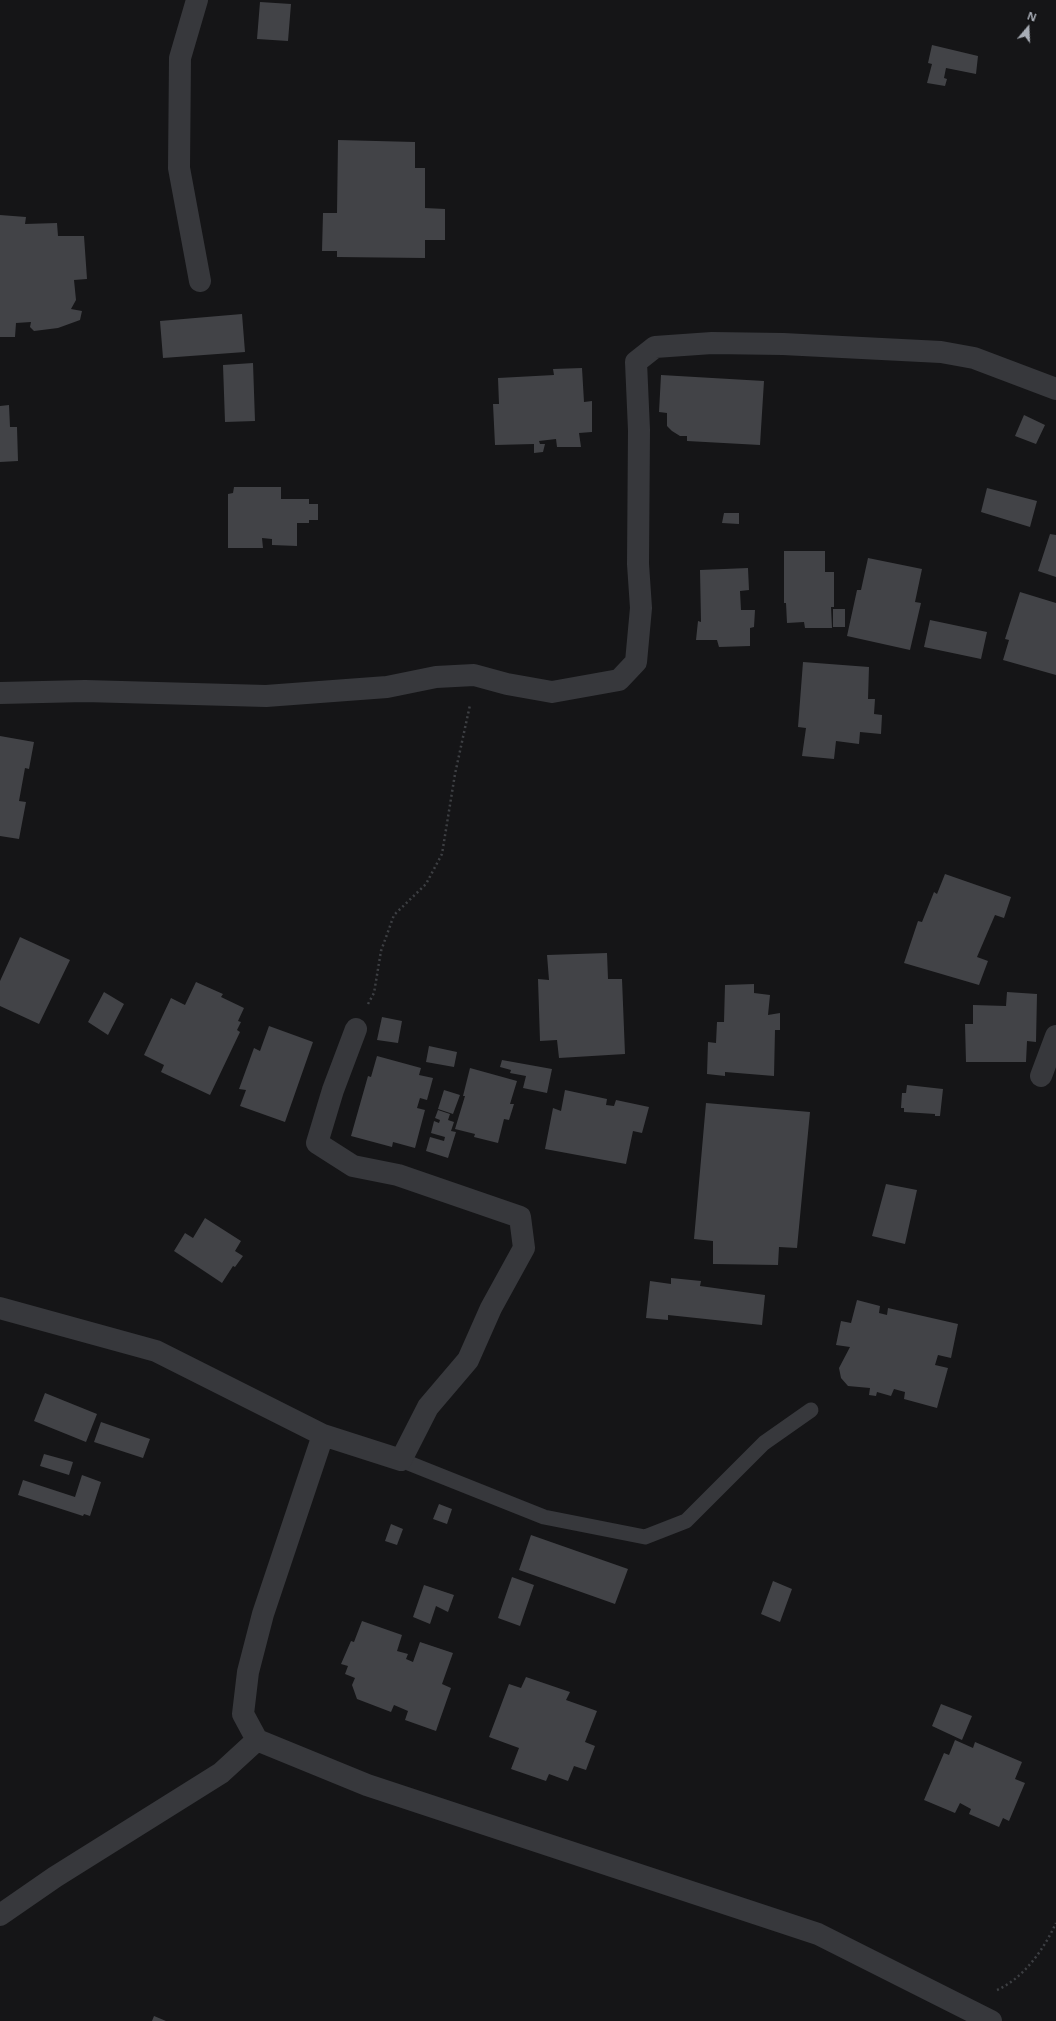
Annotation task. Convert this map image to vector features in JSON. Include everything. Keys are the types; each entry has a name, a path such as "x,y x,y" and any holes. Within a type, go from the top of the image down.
{"street":[{"path":"197,0 180,58 179,168 200,281"},
{"path":"0,693 85,691 266,696 387,687 436,677 474,675 507,684 552,692 619,680 636,662 641,608 638,564 639,430 636,362 655,347 712,343 783,344 941,352 974,358 1056,389"},
{"path":"0,1308 156,1351 323,1435 401,1460 428,1407 468,1360 491,1308 524,1248 520,1217 398,1175 353,1166 317,1142 333,1090 356,1030"},
{"path":"1041,1076 1056,1036"},
{"path":"323,1435 263,1614 248,1672 243,1714 257,1740 367,1785 818,1934 991,2021"},
{"path":"0,1915 55,1877 221,1773 257,1740"}],"lane":[{"path":"401,1460 544,1517 645,1537 686,1521 764,1443 811,1410"}],"path":[{"path":"356,1030 374,993 381,951 394,915 426,884 442,854 455,774 468,721 474,675"},
{"path":"969,2010 972,2003 1004,1987 1022,1972 1045,1943 1056,1923"}],"building":[{"path":"260,2 291,4 288,41 257,39"},
{"path":"932,45 978,56 976,74 946,68 944,78 947,79 945,86 927,83 932,64 928,63"},
{"path":"338,140 415,142 415,168 425,168 425,208 445,209 445,240 425,240 425,258 337,257 337,251 322,251 323,213 337,213"},
{"path":"0,215 26,217 25,224 57,223 58,236 84,236 87,279 74,280 76,300 71,309 82,311 80,320 58,328 34,331 30,327 31,322 16,323 15,337 0,337"},
{"path":"242,314 245,352 163,358 160,321"},
{"path":"253,363 255,421 225,422 223,365"},
{"path":"582,368 584,402 592,401 592,432 579,433 581,447 557,447 556,439 539,441 540,444 545,444 543,452 534,453 534,444 495,445 493,404 499,404 498,378 554,375 553,369"},
{"path":"661,375 764,381 760,445 687,441 687,436 680,436 672,431 667,426 667,413 659,412"},
{"path":"9,405 10,427 17,427 18,461 0,462 0,406"},
{"path":"1024,415 1045,425 1036,444 1015,436"},
{"path":"234,487 281,487 281,499 309,499 309,504 318,504 318,520 309,520 309,523 297,523 297,546 272,545 272,539 262,538 263,548 228,548 228,494 233,493"},
{"path":"987,488 1037,501 1030,527 981,512"},
{"path":"724,513 739,513 739,524 722,523"},
{"path":"1050,534 1056,535 1056,577 1038,571"},
{"path":"784,551 825,551 825,572 834,572 834,607 831,607 832,628 805,628 804,622 787,623 786,603 784,603"},
{"path":"868,558 922,569 915,602 921,603 910,650 847,636 857,590 861,590"},
{"path":"748,568 749,590 740,591 741,610 755,610 754,627 750,628 750,646 719,647 717,640 696,640 698,621 701,622 700,570"},
{"path":"1020,592 1056,603 1056,675 1003,660 1009,640 1005,639"},
{"path":"833,609 845,609 845,627 833,627"},
{"path":"930,620 987,632 981,659 924,647"},
{"path":"803,662 869,667 868,699 875,699 874,714 882,715 881,734 860,732 859,744 836,741 834,759 802,756 806,728 798,727"},
{"path":"0,736 34,742 29,769 25,768 19,801 26,802 19,839 0,836"},
{"path":"945,874 1011,897 1004,918 995,915 977,957 988,961 979,985 904,963 918,921 922,922 934,892 937,894"},
{"path":"20,937 70,960 39,1024 0,1006 0,981"},
{"path":"607,953 608,979 622,979 625,1054 559,1058 557,1040 540,1041 538,979 549,980 547,955"},
{"path":"196,982 223,994 221,997 244,1008 238,1021 241,1022 237,1030 240,1032 210,1095 161,1072 164,1065 144,1055 171,998 185,1005"},
{"path":"754,984 754,993 770,995 768,1015 780,1013 780,1030 775,1030 774,1076 725,1072 725,1076 707,1074 708,1042 716,1043 717,1022 724,1022 725,985"},
{"path":"104,992 124,1004 108,1035 88,1022"},
{"path":"1007,992 1037,994 1036,1042 1027,1041 1026,1062 966,1062 965,1024 973,1024 973,1005 1006,1006"},
{"path":"382,1017 402,1021 398,1043 377,1040"},
{"path":"269,1026 313,1042 285,1122 240,1106 246,1090 239,1089 254,1048 260,1051"},
{"path":"429,1046 457,1052 454,1067 426,1062"},
{"path":"377,1056 421,1068 419,1075 433,1078 427,1100 420,1098 417,1108 425,1110 415,1148 393,1142 392,1147 351,1136 368,1076 371,1077"},
{"path":"502,1060 552,1069 547,1093 523,1088 526,1076 510,1073 511,1070 500,1067"},
{"path":"470,1068 517,1081 510,1104 514,1104 509,1120 504,1119 498,1143 474,1137 475,1134 455,1129 465,1096 463,1096"},
{"path":"907,1085 943,1089 940,1116 935,1116 935,1114 904,1112 904,1108 901,1108 902,1093 906,1093"},
{"path":"444,1090 460,1095 453,1114 438,1109"},
{"path":"565,1090 607,1099 606,1105 614,1106 616,1100 649,1107 642,1133 633,1131 626,1164 545,1149 553,1108 561,1111"},
{"path":"706,1103 810,1112 797,1248 779,1247 778,1265 713,1264 713,1241 694,1239"},
{"path":"438,1110 450,1114 448,1120 454,1122 451,1131 456,1132 448,1158 426,1151 430,1137 444,1141 445,1137 431,1133 434,1121 439,1123 440,1120 435,1118"},
{"path":"886,1184 917,1190 905,1244 872,1236"},
{"path":"205,1218 241,1241 235,1251 243,1256 235,1267 233,1266 222,1283 174,1251 185,1233 193,1238"},
{"path":"671,1278 701,1281 700,1286 765,1295 762,1325 668,1315 668,1320 646,1318 650,1281 671,1284"},
{"path":"857,1300 880,1306 879,1313 887,1315 888,1308 958,1324 951,1358 938,1355 935,1365 948,1368 937,1408 904,1399 905,1392 894,1389 891,1396 877,1392 876,1396 869,1395 870,1388 848,1386 841,1378 839,1368 850,1347 836,1345 841,1321 851,1323"},
{"path":"45,1393 97,1414 86,1442 34,1421"},
{"path":"101,1422 150,1439 143,1458 94,1442"},
{"path":"44,1454 73,1462 69,1475 40,1466"},
{"path":"82,1475 101,1482 90,1516 84,1514 83,1516 18,1495 23,1480 75,1497"},
{"path":"439,1504 452,1509 447,1524 433,1519"},
{"path":"391,1524 403,1529 397,1545 385,1541"},
{"path":"531,1535 628,1569 615,1604 519,1570"},
{"path":"512,1577 534,1585 520,1626 498,1618"},
{"path":"773,1581 792,1589 780,1622 761,1614"},
{"path":"424,1585 454,1595 448,1612 436,1606 430,1624 413,1617"},
{"path":"362,1621 402,1635 397,1651 408,1654 406,1659 413,1662 420,1642 453,1653 442,1684 451,1688 436,1731 405,1720 408,1711 394,1705 391,1712 357,1699 352,1685 355,1678 345,1674 348,1666 341,1664 351,1641 354,1642"},
{"path":"526,1677 570,1692 566,1700 597,1711 585,1742 595,1746 586,1770 574,1766 568,1781 549,1774 546,1781 511,1769 519,1748 489,1737 509,1684 521,1688"},
{"path":"941,1704 972,1716 962,1740 932,1726"},
{"path":"955,1740 973,1748 975,1742 1022,1762 1015,1779 1025,1783 1009,1821 1003,1818 999,1827 969,1814 971,1809 960,1803 955,1813 924,1800 944,1753 949,1755"},
{"path":"154,2016 166,2021 152,2021"}]}
